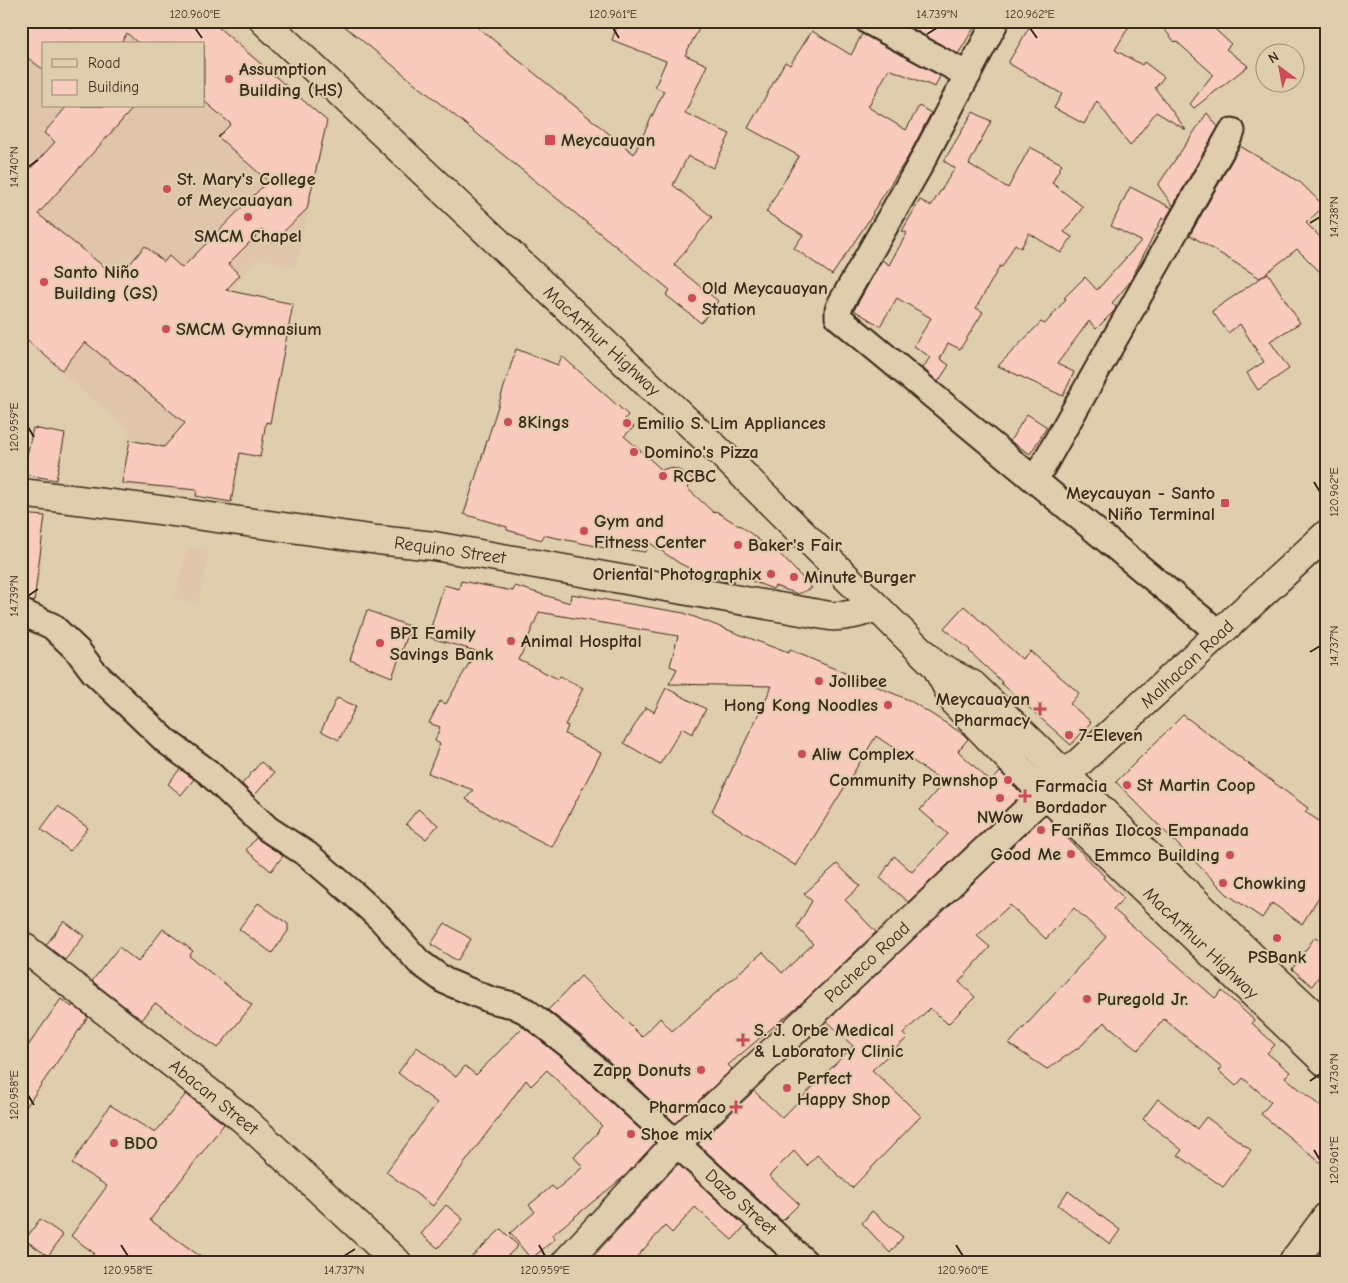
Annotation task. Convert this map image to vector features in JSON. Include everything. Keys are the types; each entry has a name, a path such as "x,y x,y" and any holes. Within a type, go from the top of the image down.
{"main road":[{"name":"MacArthur Highway","path":"264,21 717,449 936,666 973,684 1269,973 1327,1026"},
{"name":"Requino Street","path":"21,493 434,546 830,616 845,617 876,608"},
{"name":"Malhacan Road","path":"1046,793 1327,534"},
{"name":"MacArthur Highway","path":"936,666 956,704 1327,1064"},
{"name":"Pacheco Road","path":"566,1262 676,1143 1046,793"},
{"name":"Abacan Street","path":"21,945 243,1118 397,1262"},
{"path":"1293,1262 1327,1216"}],"street":[{"path":"868,21 968,75"},
{"path":"996,21 919,167 841,303 838,317 1219,633"},
{"path":"1036,480 1232,131"},
{"name":"Dazo Street","path":"21,612 52,626 78,651 93,671 166,740 208,772 268,829 308,854 356,895 381,919 419,962 445,981 490,1000 526,1011 574,1050 805,1262"}],"shaded area":[{"name":"St. Mary's College of Meycauayan","path":"21,21 218,21 327,121 296,268 258,258 223,298 230,309 192,493 118,485 130,431 21,338"},
{"path":"187,547 210,551 198,604 175,599"}],"building":[{"name":"St. Mary's College of Meycauayan","path":"21,21 62,21 72,29 78,21 211,21 327,121 307,209 273,242 262,230 228,264 240,275 226,290 293,304 270,423 266,422 260,457 240,453 231,502 196,496 197,490 122,483 130,440 164,447 185,423 85,342 62,370 21,335 21,179 55,142 44,133 65,108 133,108 38,214 118,278 145,246 164,262 169,256 182,268 268,181 218,137 231,124 205,102 205,42 137,42 127,33 121,42 42,42 42,69 21,53"},
{"name":"Meycauayan","path":"338,21 470,21 634,154 664,91 655,87 666,61 612,40 619,21 703,21 685,55 707,65 685,113 730,134 713,168 688,156 673,185 712,217 674,265 718,301 701,323 666,295 670,290"},
{"path":"899,21 978,21 958,54"},
{"path":"1033,21 1132,21 1115,50 1142,65 1144,62 1164,77 1155,88 1186,130 1156,112 1130,146 1097,101 1084,124 1054,108 1062,94 1008,63"},
{"path":"1157,21 1206,21 1231,44 1226,49 1248,66 1194,108 1190,104 1213,74 1175,42"},
{"path":"812,31 851,55 862,34 940,76 935,87 889,69 868,107 906,130 919,106 931,113 908,157 832,275 794,248 803,235 766,212 799,156 748,128 785,62 790,65"},
{"path":"973,112 991,121 969,164 1008,188 1030,147 1062,164 1052,183 1083,207 1064,232 1072,237 1061,253 1029,233 1021,248 1015,244 976,308 983,312 960,349 948,343 940,359 949,365 938,382 923,368 930,357 914,346 931,318 897,298 880,326 854,310 882,260 889,265 907,233 902,231 920,200 931,206 955,168 944,161"},
{"path":"1207,113 1218,127 1173,206 1158,185"},
{"path":"1240,146 1301,183 1324,206 1306,223 1327,244 1327,279 1297,249 1260,278 1190,235"},
{"path":"1130,187 1172,208 1165,220 1162,218 1130,282 1112,303 1116,307 1115,310 1096,329 1089,321 1057,364 1074,372 1063,396 998,366 1041,322 1045,324 1066,299 1064,298 1085,277 1097,290 1141,241 1111,226"},
{"path":"1268,273 1300,323 1270,341 1289,369 1258,390 1247,373 1264,362 1240,324 1228,333 1212,311"},
{"path":"516,349 558,365 562,356 628,415 625,419 634,427 624,436 662,470 668,468 677,469 693,479 687,488 714,513 716,511 740,525 760,541 777,551 812,588 798,594 775,586 773,589 736,575 733,583 723,581 704,572 702,575 679,563 650,543 645,552 606,546 605,548 543,535 542,540 507,530 507,527 464,514"},
{"path":"1027,414 1047,427 1030,454 1010,441"},
{"path":"33,428 65,434 56,480 23,474"},
{"path":"21,514 45,516 34,602 21,598"},
{"path":"461,581 513,591 515,586 570,603 571,594 684,613 788,653 790,650 909,700 968,739 958,751 991,782 1000,772 1022,794 908,902 880,878 894,856 912,872 948,834 920,810 944,782 876,736 796,866 712,811 772,686 669,684 677,669 670,666 678,636 539,612 519,660 558,679 560,676 583,688 565,725 568,726 565,734 601,753 552,847 499,821 466,799 473,790 428,773 440,744 435,741 440,727 429,723 440,701 446,704 476,651 428,637 444,585 459,589"},
{"path":"964,606 1022,659 1030,651 1079,693 1070,704 1091,722 1071,745 1001,683 970,650 944,628"},
{"name":"BPI Family Savings Bank","path":"367,610 411,627 392,677 350,660"},
{"path":"666,688 706,709 692,734 682,728 660,764 624,743 646,707 654,712"},
{"path":"337,698 356,706 339,740 321,731"},
{"name":"Emmco Building","path":"1183,715 1308,808 1305,812 1327,826 1327,884 1302,924 1272,903 1262,918 1227,894 1116,782"},
{"path":"261,762 274,773 254,796 242,784"},
{"path":"180,769 194,779 181,795 168,784"},
{"path":"58,806 88,828 70,851 41,829"},
{"path":"418,809 438,825 426,839 406,824"},
{"path":"1045,815 1124,898 1113,909 1215,998 1222,991 1254,1020 1252,1023 1275,1045 1267,1053 1290,1072 1285,1077 1327,1112 1327,1168 1261,1114 1271,1102 1243,1078 1236,1086 1219,1071 1222,1067 1164,1019 1138,1050 1104,1022 1081,1046 1047,1069 1009,1044 1106,937 1074,908 1046,939 1010,905 977,936 990,947 959,982 975,997 948,1024 930,1008 903,1034 907,1038 872,1070 921,1116 852,1188 817,1155 807,1166 794,1151 769,1176 799,1204 782,1221 698,1144 754,1091 782,1118 853,1046 827,1021"},
{"path":"256,838 283,856 271,871 246,850"},
{"path":"837,864 860,886 845,900 876,932 805,1000 728,1065 732,1069 675,1123 584,1038 548,1010 581,976 642,1037 660,1018 672,1031 763,952 782,973 813,944 797,927 812,901 804,894"},
{"path":"258,903 288,924 288,931 272,953 239,929"},
{"path":"64,921 84,936 65,960 46,945"},
{"path":"445,923 471,939 457,961 431,944"},
{"path":"163,929 193,951 189,956 252,1005 218,1048 155,1003 142,1020 92,981 119,947 138,962"},
{"path":"1315,937 1327,944 1327,965 1312,986 1292,969"},
{"path":"61,999 72,1007 73,1005 88,1017 21,1114 21,1056"},
{"path":"523,1027 565,1060 655,1143 626,1175 552,1235 555,1239 531,1259 510,1233 535,1212 529,1205 552,1186 556,1190 583,1167 574,1157 602,1126 547,1070 531,1086 526,1080 433,1206 386,1172 437,1103 398,1073 417,1047 456,1077 465,1066 476,1075"},
{"path":"186,1094 224,1124 150,1220 208,1262 88,1262 94,1253 71,1236 107,1186 72,1164 110,1105 155,1133"},
{"path":"1158,1099 1197,1129 1206,1117 1251,1150 1223,1187 1178,1155 1182,1150 1143,1119"},
{"path":"678,1164 745,1226 732,1240 695,1207 672,1233 665,1226 632,1262 588,1262"},
{"path":"1068,1191 1120,1230 1110,1244 1058,1205"},
{"path":"446,1205 463,1219 438,1248 421,1234"},
{"path":"872,1211 903,1237 890,1253 862,1223"},
{"path":"40,1219 63,1235 48,1256 25,1240"},
{"path":"501,1229 518,1246 501,1262 466,1262"}],"place":[{"name":"Assumption Building (HS)","path":"229,79"},
{"name":"Meycauayan","path":"550,140"},
{"name":"St. Mary's College of Meycauayan","path":"167,189"},
{"name":"SMCM Chapel","path":"248,217"},
{"name":"Santo Niño Building (GS)","path":"44,282"},
{"name":"Old Meycauayan Station","path":"692,298"},
{"name":"SMCM Gymnasium","path":"166,329"},
{"name":"8Kings","path":"508,422"},
{"name":"Emilio S. Lim Appliances","path":"627,423"},
{"name":"Domino's Pizza","path":"634,452"},
{"name":"RCBC","path":"663,476"},
{"name":"Meycauyan - Santo Niño Terminal","path":"1225,503"},
{"name":"Gym and Fitness Center","path":"584,531"},
{"name":"Baker's Fair","path":"738,545"},
{"name":"Oriental Photographix","path":"771,574"},
{"name":"Minute Burger","path":"794,577"},
{"name":"Animal Hospital","path":"511,641"},
{"name":"BPI Family Savings Bank","path":"380,643"},
{"name":"Jollibee","path":"819,681"},
{"name":"Hong Kong Noodles","path":"888,705"},
{"name":"Meycauayan Pharmacy","path":"1040,709"},
{"name":"7-Eleven","path":"1069,735"},
{"name":"Aliw Complex","path":"802,754"},
{"name":"Community Pawnshop","path":"1008,780"},
{"name":"St Martin Coop","path":"1127,785"},
{"name":"Farmacia Bordador","path":"1025,796"},
{"name":"NWow","path":"1000,798"},
{"name":"Fariñas Ilocos Empanada","path":"1041,830"},
{"name":"Good Me","path":"1071,854"},
{"name":"Emmco Building","path":"1230,855"},
{"name":"Chowking","path":"1223,883"},
{"name":"PSBank","path":"1277,938"},
{"name":"Puregold Jr.","path":"1087,999"},
{"name":"S. J. Orbe Medical & Laboratory Clinic","path":"743,1040"},
{"name":"Zapp Donuts","path":"701,1070"},
{"name":"Perfect Happy Shop","path":"787,1088"},
{"name":"Pharmaco","path":"736,1107"},
{"name":"Shoe mix","path":"631,1134"},
{"name":"BDO","path":"114,1143"}]}
